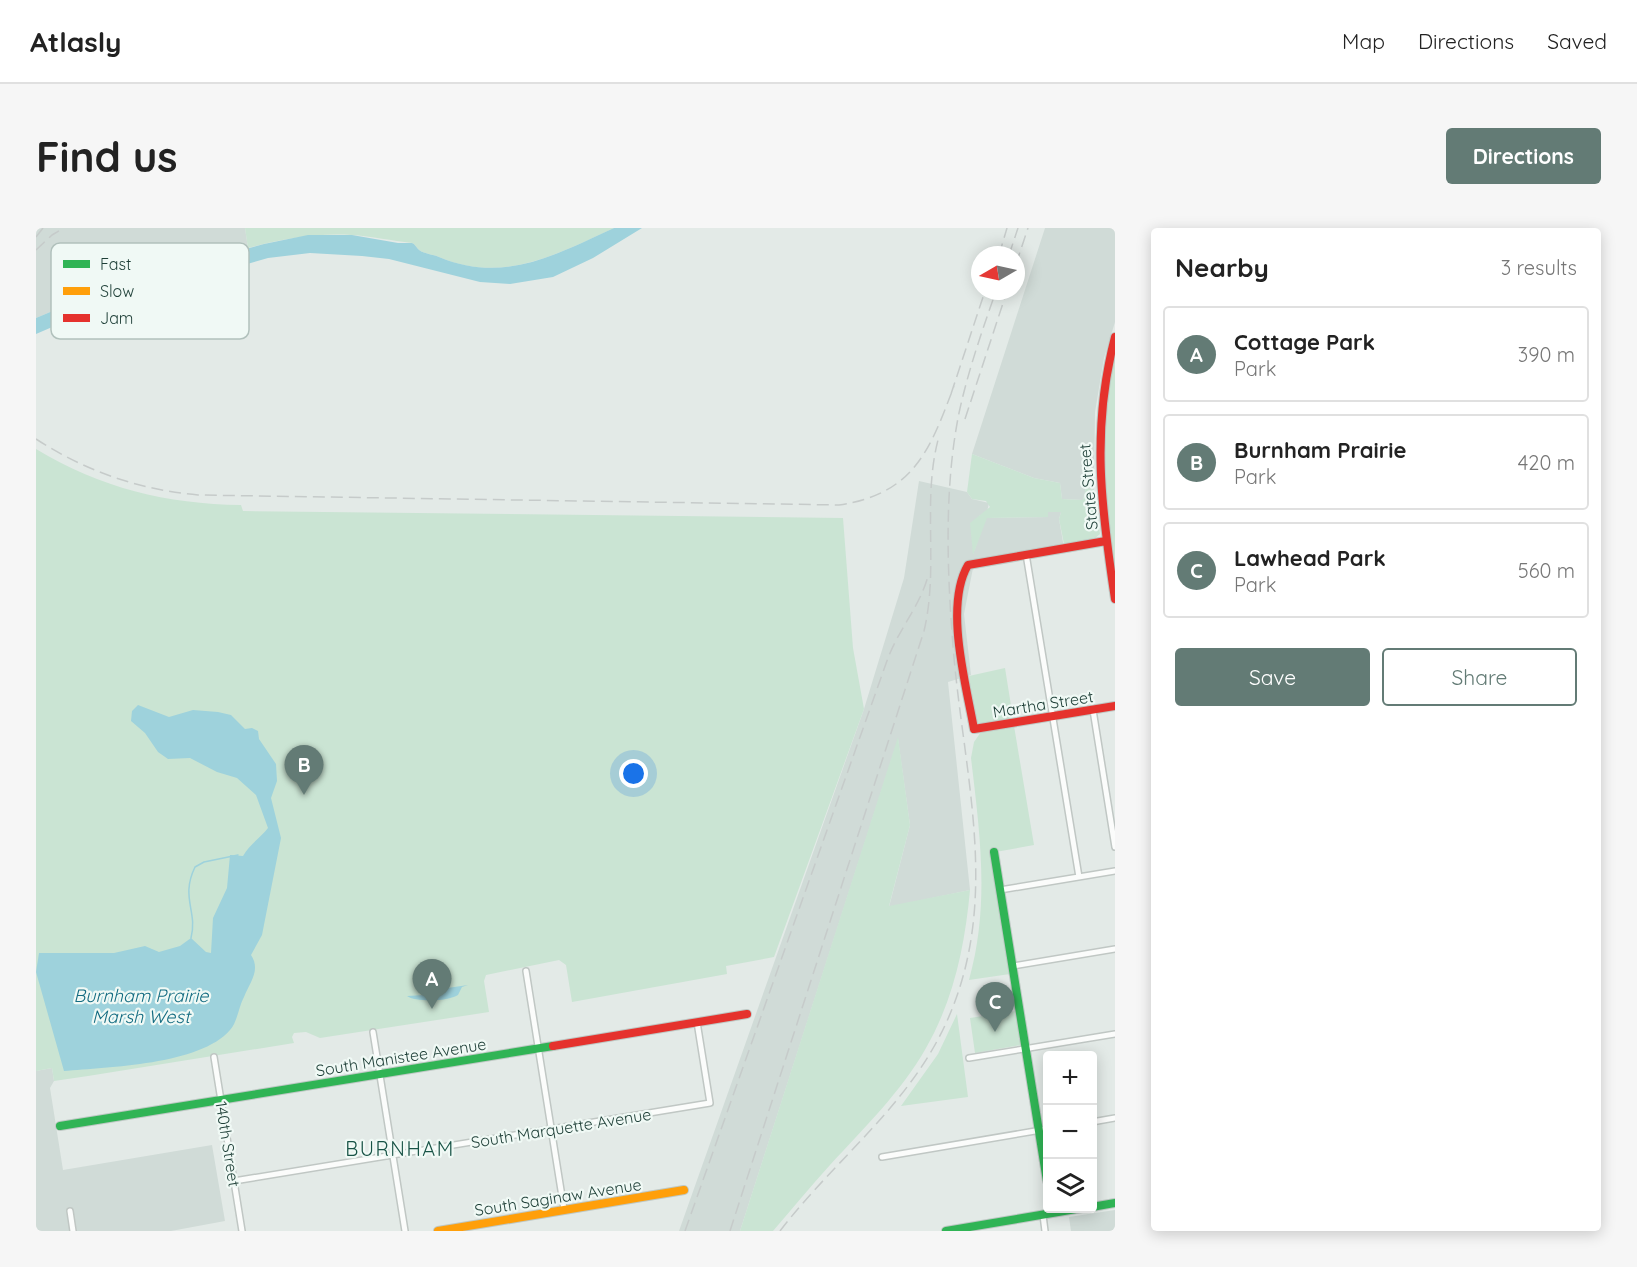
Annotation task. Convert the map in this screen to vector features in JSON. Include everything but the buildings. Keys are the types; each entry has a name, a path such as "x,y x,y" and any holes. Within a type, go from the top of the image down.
{"street":[{"name":"State Street","path":"1115,337 1103,382 1097,439 1098,487 1115,599"},
{"path":"1079,877 1026,554 1106,541"},
{"name":"Martha Street","path":"1026,554 974,562 963,569 957,587 962,648 974,729 1115,706"},
{"path":"1093,710 1115,847"},
{"path":"882,1157 1043,1130 1026,1048 994,852"},
{"path":"1000,890 1115,871"},
{"path":"1013,966 1115,949"},
{"path":"526,970 564,1209"},
{"name":"South Manistee Avenue","path":"60,1126 747,1014"},
{"name":"South Marquette Avenue","path":"234,1181 710,1103 697,1022"},
{"path":"373,1032 405,1231"},
{"path":"969,1058 1115,1034"},
{"name":"140th Street","path":"214,1057 242,1231"},
{"path":"1097,1121 1115,1118"},
{"name":"South Saginaw Avenue","path":"438,1231 684,1190"},
{"path":"1097,1206 1115,1203"},
{"path":"70,1211 73,1231"},
{"path":"946,1231 1048,1213"},
{"path":"1043,1215 1045,1231"}],"shaded area":[{"path":"36,228 245,228 247,243 51,243 51,312 36,318"},
{"path":"1045,228 1115,228 1115,322 1104,358 1095,412 1094,490 1086,488 1083,500 1062,499 1060,483 1034,478 972,454 1022,300 1025,300 1025,290"},
{"path":"919,481 967,492 972,499 989,503 987,512 979,516 973,554 986,518 1048,517 1048,512 1061,512 1059,519 1064,548 974,563 964,614 971,675 948,682 970,890 889,907 910,825 898,739 740,1231 679,1231 864,709 904,578"},
{"path":"52,1068 54,1081 50,1088 63,1170 212,1145 225,1221 171,1231 36,1231 36,1071"},
{"path":"1115,1210 1115,1231 1071,1231 1069,1217"}],"green space":[{"path":"245,228 614,228 571,248 528,263 485,268 462,265 425,253 412,243 359,236 312,236 249,248"},
{"path":"1115,349 1115,576 1106,517 1102,463 1105,409"},
{"path":"36,449 60,463 109,484 160,497 241,505 243,511 843,518 853,648 864,709 774,957 726,966 727,974 572,1002 566,965 559,960 486,975 484,981 489,1012 320,1038 306,1032 294,1033 292,1037 294,1043 54,1081 52,1068 36,1071"},
{"path":"972,454 1034,478 1060,483 1062,499 1083,500 1086,488 1094,490 1100,534 1094,539 1064,544 1059,519 1061,512 1048,512 1048,517 987,518 973,555 970,523 990,507 986,501 972,499 967,492"},
{"path":"1005,668 1013,718 978,724 975,721 969,676"},
{"path":"1014,726 1034,845 990,853 1010,974 969,980 975,952 981,897 980,842 971,758 974,742 981,732"},
{"path":"898,737 910,825 889,906 970,890 965,931 951,991 926,1048 905,1080 881,1109 773,1231 740,1231"},
{"path":"1015,1011 1021,1045 975,1053 970,1018"},
{"path":"957,1014 968,1097 901,1106 938,1054"}],"water":[{"path":"614,228 642,228 593,258 553,277 510,284 480,282 389,259 362,256 310,253 268,258 249,263 249,248 308,235 352,235 398,243 412,243 425,253 463,265 485,268 529,263 571,248"},
{"path":"51,312 51,328 36,334 36,318"},
{"name":"Burnham Prairie Marsh West","path":"138,705 169,717 193,710 231,715 245,729 252,728 258,731 259,739 276,764 277,781 271,798 281,838 262,935 251,955 255,971 232,1027 216,1042 198,1051 152,1062 64,1071 36,972 39,953 114,953 145,946 159,952 180,946 191,938 206,952 211,953 213,918 227,888 230,855 243,856 268,828 256,795 237,778 217,772 190,758 168,759 158,752 145,733 131,721 132,711"},
{"path":"468,985 462,987 458,995 447,999 424,1000 407,996 441,994 440,990 434,990"}],"waterway":[{"path":"191,938 193,928 189,887 195,867 204,862 238,855"}],"railway":[{"path":"36,237 43,228"},
{"path":"36,250 52,235 64,228"},
{"path":"1002,246 1007,228"},
{"path":"1012,246 1018,228"},
{"path":"1022,246 1028,228"},
{"path":"951,394 982,300"},
{"path":"780,1231 913,1080 947,1021 963,975 973,929 976,882 970,788 953,646 948,559 949,500 959,413 971,366 993,300"},
{"path":"965,419 1004,300"},
{"path":"36,439 74,461 134,484 198,495 839,505 885,491 916,465 927,449 954,386"},
{"path":"730,1231 924,631 930,583 931,487 938,440"},
{"path":"685,1231 888,658 920,597 928,576"}],"traffic: fast":[{"path":"994,852 1043,1159"},
{"path":"60,1126 553,1046"},
{"path":"1097,1206 1115,1203"},
{"path":"946,1231 1052,1213"}],"traffic: slow":[{"path":"438,1231 684,1190"}],"traffic: jam":[{"path":"1115,337 1103,404 1101,436 1103,500 1115,599"},
{"path":"1106,541 968,565 961,582 957,623 962,668 974,729 1115,706"},
{"path":"553,1046 747,1014"}],"place":[{"name":"Burnham Prairie","path":"304,795"},
{"name":"Cottage Park","path":"432,1009"},
{"name":"Lawhead Park","path":"995,1032"}],"district":[{"name":"BURNHAM","path":"400,1148"}]}
